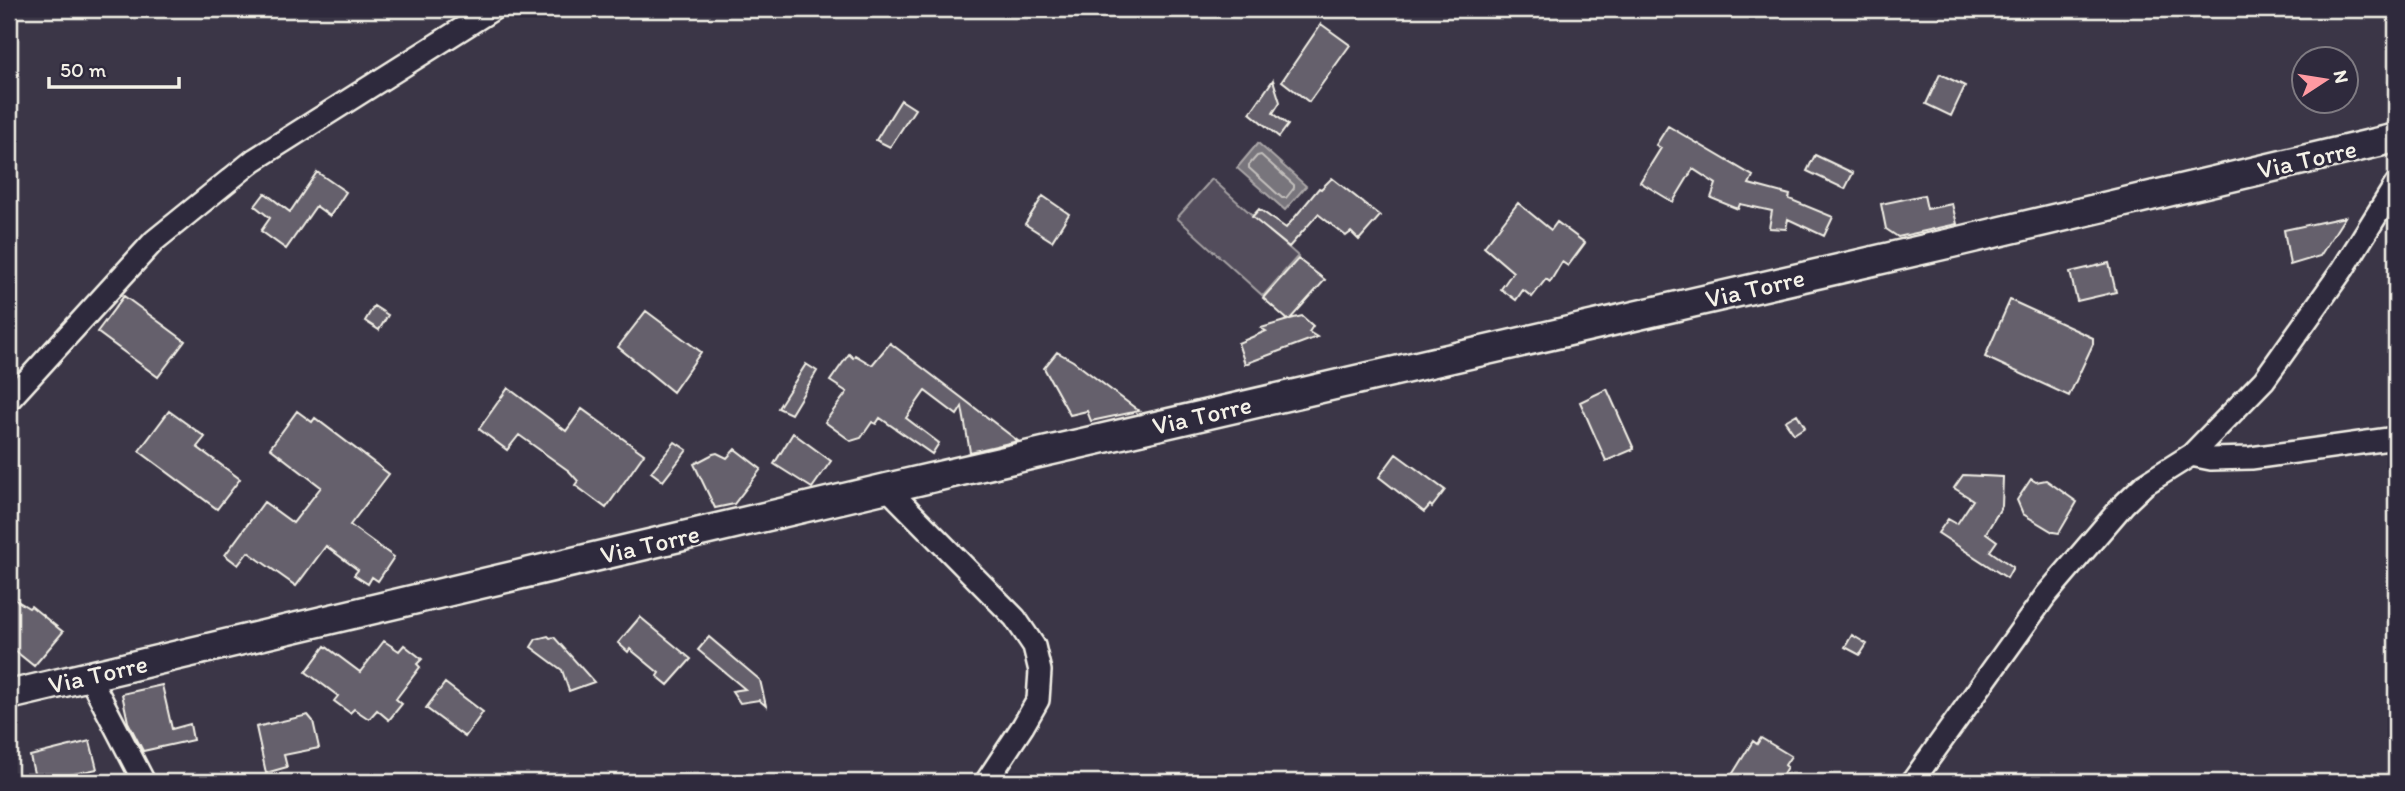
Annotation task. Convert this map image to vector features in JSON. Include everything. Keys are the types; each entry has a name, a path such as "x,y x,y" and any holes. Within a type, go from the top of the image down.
{"main road":[{"name":"Via Torre","path":"9,695 2396,138"}],"street":[{"path":"9,400 154,241 254,160 494,9"},
{"path":"1912,782 2046,595 2124,503 2145,485 2191,455 2264,380 2343,269 2396,184"},
{"path":"2191,455 2211,459 2251,458 2396,438"},
{"path":"887,488 1016,618 1034,646 1040,671 1038,700 986,782"},
{"path":"89,676 144,782"}],"shaded area":[{"path":"1212,179 1298,256 1263,296 1177,218"}],"water":[{"path":"1258,143 1306,186 1285,210 1237,168"}],"building":[{"path":"1321,24 1350,45 1309,102 1282,81"},
{"path":"1940,74 1965,86 1951,116 1926,104"},
{"path":"1273,80 1280,102 1273,113 1288,125 1279,137 1250,113"},
{"path":"901,100 915,109 890,147 876,140"},
{"path":"1668,126 1753,176 1749,184 1790,195 1789,199 1833,217 1824,236 1788,219 1786,229 1769,228 1772,211 1740,204 1738,209 1711,198 1716,184 1693,169 1673,202 1640,182 1661,148 1656,145"},
{"path":"1815,155 1853,173 1845,189 1807,171"},
{"path":"317,172 346,192 330,216 316,206 286,249 261,231 270,218 255,206 265,193 290,212"},
{"path":"1332,178 1380,216 1359,240 1351,232 1346,236 1318,214 1289,247 1252,217 1259,209 1286,228 1319,188"},
{"path":"1924,195 1927,209 1952,204 1957,224 1898,237 1886,229 1881,204"},
{"path":"1043,196 1069,214 1052,241 1025,224"},
{"path":"1518,203 1551,230 1557,222 1585,243 1568,266 1562,262 1550,282 1546,279 1532,297 1523,290 1516,300 1501,289 1513,272 1484,247"},
{"path":"2345,217 2320,256 2290,265 2284,230"},
{"path":"1298,259 1325,280 1290,319 1302,316 1313,326 1309,332 1317,337 1245,364 1238,343 1266,331 1261,328 1288,320 1263,298"},
{"path":"2109,263 2116,292 2077,301 2070,272"},
{"path":"124,296 185,341 158,377 97,332"},
{"path":"2010,300 2093,338 2093,344 2069,396 1985,357"},
{"path":"374,306 388,315 379,330 365,321"},
{"path":"646,311 701,352 673,392 618,347"},
{"path":"890,343 1018,441 970,452 962,407 957,415 925,391 906,418 939,443 932,454 880,418 876,424 872,422 861,438 851,441 825,422 847,392 830,381 849,354 872,365"},
{"path":"1057,352 1139,411 1091,421 1087,411 1070,415 1044,368"},
{"path":"806,364 817,371 791,414 778,408"},
{"path":"508,388 566,431 582,409 644,454 606,508 575,485 578,481 569,471 519,435 507,450 479,429"},
{"path":"1607,389 1634,449 1606,461 1580,402"},
{"path":"169,411 205,437 197,447 240,479 217,509 139,451"},
{"path":"297,411 312,422 315,418 389,474 350,525 394,557 378,581 372,577 368,584 354,575 358,570 326,546 296,586 248,552 238,565 225,555 264,502 293,523 321,487 270,448"},
{"path":"1797,414 1805,427 1794,434 1785,421"},
{"path":"793,433 831,461 812,488 774,464"},
{"path":"675,442 687,450 663,481 651,472"},
{"path":"735,449 761,469 734,504 715,508 694,464 717,453 727,458"},
{"path":"1396,454 1445,490 1432,507 1430,505 1424,512 1379,477"},
{"path":"1963,475 2003,477 2002,506 1986,533 1997,541 1990,551 2013,567 2007,578 1938,533 1948,519 1957,524 1973,500 1954,488"},
{"path":"2031,479 2036,482 2046,480 2077,502 2059,533 2023,514 2017,500"},
{"path":"9,596 29,608 31,606 63,632 34,666 9,646"},
{"path":"640,617 691,659 668,685 657,676 659,673 630,649 628,652 618,643"},
{"path":"1852,635 1867,644 1860,655 1845,647"},
{"path":"554,637 594,682 569,691 562,670 531,647 536,639"},
{"path":"709,637 760,680 766,706 759,700 740,703 732,691 745,689 698,650"},
{"path":"384,641 399,651 404,645 422,659 417,664 420,667 396,699 402,704 389,720 377,710 369,719 354,709 350,713 334,701 338,696 306,672 325,646 360,672"},
{"path":"445,683 483,712 465,737 426,708"},
{"path":"162,685 172,729 190,724 193,740 143,751 128,722 122,694"},
{"path":"308,715 313,721 319,748 284,755 287,767 266,773 256,727"},
{"path":"1761,738 1791,756 1778,782 1738,782 1730,778 1753,741 1757,744"},
{"path":"90,741 97,769 36,782 30,756"}]}
